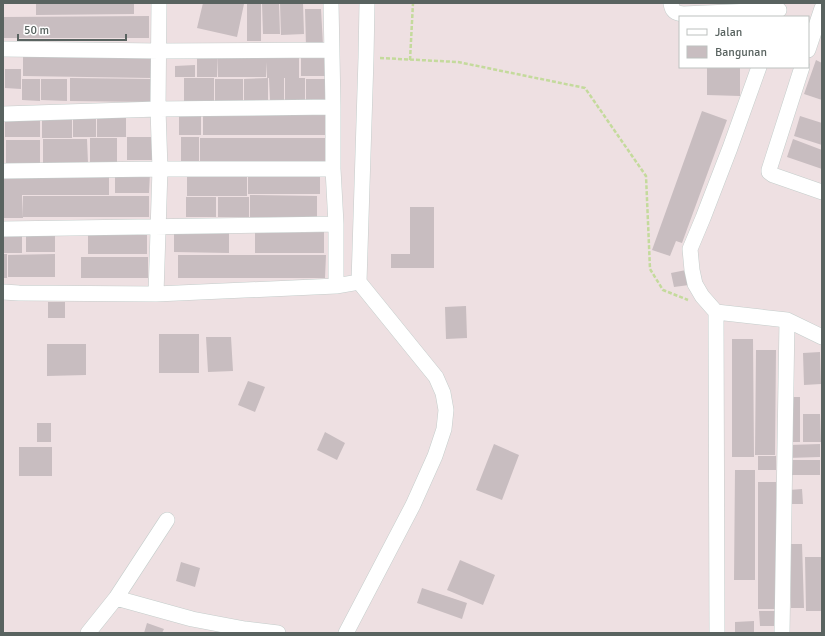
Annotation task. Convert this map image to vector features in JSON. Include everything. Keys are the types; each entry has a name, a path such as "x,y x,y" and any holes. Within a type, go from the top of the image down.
{"street":[{"path":"156,294 160,169 158,109 159,3"},
{"path":"331,3 336,286"},
{"path":"346,633 413,504 435,456 444,429 446,410 443,393 436,377 359,282 367,3"},
{"path":"671,3 674,11 683,14 779,10"},
{"path":"809,47 822,8"},
{"path":"3,49 159,51 331,50"},
{"path":"717,633 716,312 702,296 695,284 690,249 730,148 759,68"},
{"path":"802,68 769,172 773,176 822,192"},
{"path":"3,114 158,109 333,107"},
{"path":"3,171 333,169"},
{"path":"3,229 336,224"},
{"path":"3,292 156,294 336,286 359,282"},
{"path":"716,312 787,320 822,337"},
{"path":"782,633 787,320"},
{"path":"88,633 116,598 167,520"},
{"path":"116,598 192,619 245,629 278,633"}],"path":[{"path":"410,60 413,3"},
{"path":"366,58 458,62 585,88 646,176 650,269 663,290 689,301"}],"building":[{"path":"36,3 134,3 134,14 36,15"},
{"path":"203,3 244,4 237,37 197,28"},
{"path":"247,3 261,3 261,41 247,41"},
{"path":"262,3 279,3 280,34 263,34"},
{"path":"280,3 303,3 304,34 281,35"},
{"path":"305,9 321,9 323,45 306,46"},
{"path":"149,16 149,38 4,38 4,17"},
{"path":"299,54 299,78 305,78 305,100 285,100 285,78 267,78 267,62 266,77 218,77 218,55"},
{"path":"23,55 151,57 151,78 23,76"},
{"path":"197,55 218,55 217,77 197,77"},
{"path":"301,55 327,55 326,76 301,76"},
{"path":"816,60 822,63 822,100 804,94"},
{"path":"195,65 195,77 175,77 175,66"},
{"path":"707,68 740,68 740,96 707,95"},
{"path":"5,69 21,69 21,89 5,88"},
{"path":"70,78 151,79 150,102 70,101"},
{"path":"184,78 214,78 214,101 184,101"},
{"path":"268,78 268,101 244,101 244,79"},
{"path":"269,78 284,78 284,100 270,100"},
{"path":"22,79 40,79 40,101 22,100"},
{"path":"41,79 67,79 67,101 41,100"},
{"path":"215,79 243,79 243,101 215,101"},
{"path":"306,79 327,79 327,100 306,100"},
{"path":"702,111 727,120 682,243 676,241 670,256 652,250"},
{"path":"201,113 201,135 179,135 179,114"},
{"path":"330,113 330,135 203,135 203,114"},
{"path":"126,115 126,137 97,137 97,116"},
{"path":"42,116 72,116 72,138 42,138"},
{"path":"73,116 96,116 96,137 73,137"},
{"path":"800,116 822,123 822,145 794,136"},
{"path":"5,117 40,117 40,137 5,137"},
{"path":"127,137 153,137 153,160 127,160"},
{"path":"181,137 199,137 199,161 181,161"},
{"path":"90,138 117,138 117,162 90,162"},
{"path":"200,138 329,138 329,161 200,161"},
{"path":"43,139 87,139 88,163 43,163"},
{"path":"793,139 822,150 822,169 787,157"},
{"path":"6,140 40,140 40,164 6,164"},
{"path":"247,172 247,196 187,196 187,173"},
{"path":"248,172 320,173 320,194 248,194"},
{"path":"115,173 150,173 149,193 115,193"},
{"path":"3,175 109,175 109,195 22,195 23,218 3,218"},
{"path":"250,195 317,196 317,218 250,217"},
{"path":"23,196 149,196 149,217 23,217"},
{"path":"186,197 216,197 216,217 186,217"},
{"path":"218,197 249,197 249,217 218,217"},
{"path":"410,207 434,207 434,268 391,268 391,254 410,254"},
{"path":"88,230 147,230 147,254 88,254"},
{"path":"174,231 229,232 229,253 174,252"},
{"path":"3,232 22,232 22,253 3,253"},
{"path":"26,232 55,232 55,252 26,252"},
{"path":"324,232 324,253 255,253 255,233"},
{"path":"3,254 7,254 7,278 3,278"},
{"path":"55,254 55,277 8,277 8,255"},
{"path":"178,255 326,255 325,278 178,278"},
{"path":"81,257 148,257 148,278 81,278"},
{"path":"686,270 689,285 674,287 671,273"},
{"path":"48,302 65,302 65,318 48,318"},
{"path":"466,306 467,338 446,339 445,307"},
{"path":"159,334 199,334 199,373 159,373"},
{"path":"206,337 231,337 233,371 208,372"},
{"path":"732,339 753,339 754,457 732,457"},
{"path":"47,344 86,344 86,375 47,376"},
{"path":"756,350 776,350 775,455 755,455"},
{"path":"820,352 821,384 804,385 803,353"},
{"path":"248,381 265,387 255,412 238,405"},
{"path":"788,397 800,397 800,442 788,442"},
{"path":"803,414 820,414 821,442 803,442"},
{"path":"37,423 51,423 51,442 37,442"},
{"path":"325,432 345,443 337,460 317,450"},
{"path":"494,444 519,455 502,500 476,490"},
{"path":"820,444 820,457 788,458 788,445"},
{"path":"19,447 52,447 52,476 19,476"},
{"path":"758,456 776,456 776,470 758,470"},
{"path":"789,460 820,460 820,475 789,475"},
{"path":"735,470 755,470 755,580 734,580"},
{"path":"758,482 776,482 777,609 758,609"},
{"path":"802,489 803,504 790,504 789,490"},
{"path":"789,544 802,544 804,608 791,608"},
{"path":"805,557 822,557 822,611 806,611"},
{"path":"460,560 495,575 483,605 447,590"},
{"path":"181,562 200,568 195,587 176,581"},
{"path":"422,588 467,603 462,619 417,603"},
{"path":"759,611 776,611 777,626 760,626"},
{"path":"754,621 754,633 735,633 735,622"},
{"path":"147,623 164,629 162,633 144,633"}]}
